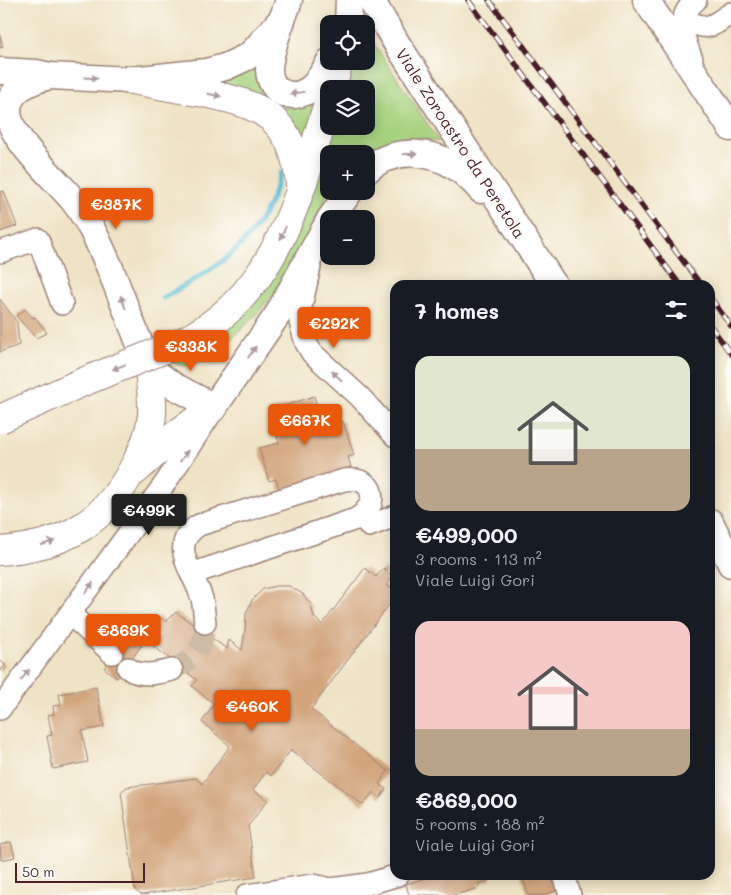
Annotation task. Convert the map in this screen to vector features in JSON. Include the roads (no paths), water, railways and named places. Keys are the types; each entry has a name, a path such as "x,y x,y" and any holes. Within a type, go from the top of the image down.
{"highway":[{"path":"131,80 250,104 269,115 283,130 292,146 297,160 300,188"},
{"path":"0,419 62,391 180,343 199,334 217,322 248,291 270,259 282,235 300,188 320,127"},
{"path":"0,551 21,550 48,544 76,531 112,501 130,475 144,444 152,416 145,357"},
{"path":"130,475 178,433 214,407"}],"main road":[{"path":"348,15 349,0"},
{"name":"Viale Zoroastro da Peretola","path":"372,0 397,44 551,280"},
{"path":"646,0 729,123"},
{"path":"286,10 269,68 276,90 285,94 296,95 308,90 324,70"},
{"path":"0,71 36,73 50,76 131,80 206,72 225,67 254,51 286,10"},
{"path":"50,76 38,79 15,94 9,103 10,122 16,134 29,151 73,200 90,225 103,252 145,357 174,386 214,407 278,314 320,237"},
{"path":"375,165 396,154 419,154 441,160 456,167 474,183 531,250"},
{"path":"715,532 731,564"}],"street":[{"path":"696,0 686,11 683,20 683,31 703,84"},
{"path":"683,20 706,28 731,13"},
{"path":"0,128 29,151"},
{"path":"0,252 38,239 62,304"},
{"path":"316,244 301,307 300,322 306,344 312,353 365,402 390,430"},
{"path":"0,709 166,482 214,407"},
{"path":"191,574 356,519 371,504 370,489 366,483 359,480 344,480 199,525 187,534 184,542 185,558 191,574 202,599 205,623"},
{"path":"369,526 390,518"},
{"path":"70,614 112,653"},
{"path":"128,668 131,671 143,674 172,670"},
{"path":"247,895 312,885 331,892 390,877"},
{"path":"566,880 570,895"}],"waterway":[{"path":"163,298 204,274 237,249 262,218 281,173"}],"tunnel":[{"path":"172,670 197,652 202,640 205,623"}],"railway":[{"path":"468,0 676,280"},
{"path":"489,0 697,280"},
{"path":"715,304 731,326"},
{"path":"715,332 731,354"}]}
